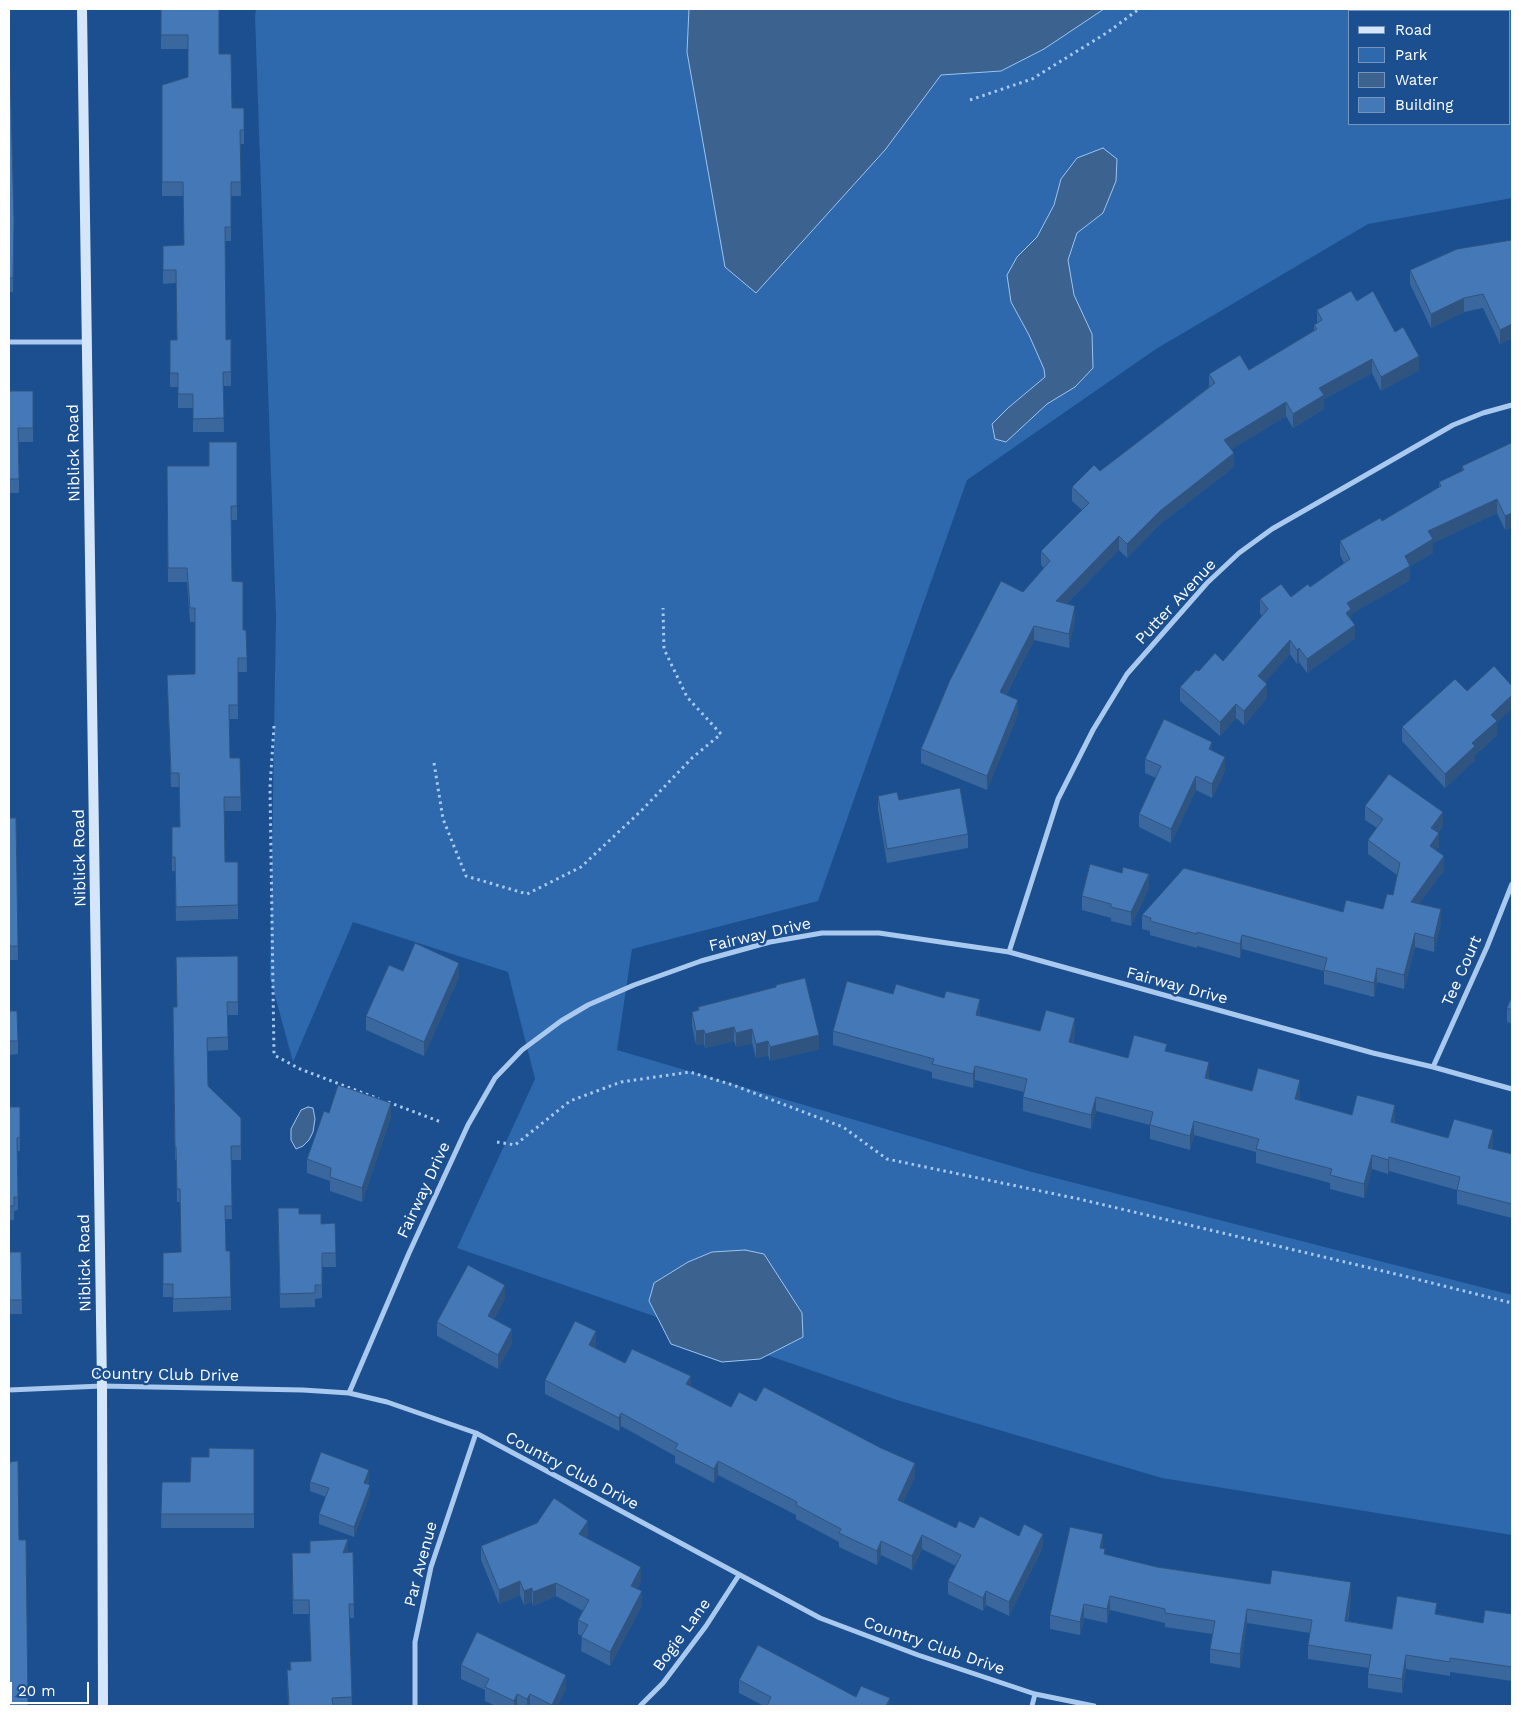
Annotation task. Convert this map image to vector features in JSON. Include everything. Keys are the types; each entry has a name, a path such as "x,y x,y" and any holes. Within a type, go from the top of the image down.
{"main road":[{"name":"Niblick Road","path":"82,9 102,1386 104,1706"}],"street":[{"path":"9,342 87,342"},
{"name":"Putter Avenue","path":"1010,952 1058,799 1093,730 1127,674 1207,583 1239,553 1272,530 1453,425 1512,405"},
{"name":"Tee Court","path":"1433,1067 1487,947 1512,884"},
{"name":"Fairway Drive","path":"349,1393 409,1253 468,1125 496,1078 522,1050 561,1021 588,1005 634,984 701,961 770,942 822,933 879,933 1010,952 1373,1053 1512,1089"},
{"name":"Country Club Drive","path":"9,1390 102,1386 303,1390 349,1393 387,1402 476,1433 820,1618 918,1655 1035,1694 1094,1706"},
{"name":"Par Avenue","path":"414,1706 416,1642 431,1567 476,1433"},
{"name":"Bogie Lane","path":"640,1706 663,1683 706,1626 739,1575"},
{"path":"1032,1706 1035,1694"}],"path":[{"path":"970,100 1032,79 1108,32 1139,9"},
{"path":"434,763 443,819 466,876 527,894 581,867 692,758 721,734 687,698 664,649 663,608"},
{"path":"274,726 270,787 274,1055 300,1070 441,1122"},
{"path":"498,1142 515,1145 570,1101 621,1082 690,1072 733,1085 843,1127 887,1159 1079,1199 1512,1303"}],"green space":[{"path":"256,9 1512,9 1512,198 1368,224 1156,349 967,480 818,901 632,949 617,1050 1032,1172 1512,1295 1512,1535 1162,1478 897,1400 457,1248 535,1079 508,972 353,922 293,1062 270,977 276,617"}],"water":[{"path":"689,9 1104,9 1044,49 1001,71 941,75 885,150 756,293 725,267 687,52"},
{"path":"1103,148 1117,159 1116,181 1103,213 1077,233 1068,260 1074,295 1092,334 1093,368 1075,387 1047,404 1006,442 995,439 992,424 1045,377 1044,369 1029,335 1011,302 1007,275 1017,257 1037,237 1054,205 1061,179 1077,158"},
{"path":"308,1107 313,1108 315,1119 313,1132 303,1146 296,1149 291,1140 291,1129 301,1110"},
{"path":"745,1250 764,1254 802,1313 803,1337 760,1359 722,1362 671,1344 649,1301 654,1283 688,1262 712,1252"}],"building":[{"path":"161,9 219,9 219,54 231,54 232,108 244,108 244,130 240,130 241,182 231,182 231,227 225,227 226,340 231,339 231,372 223,372 224,418 193,419 193,394 178,394 178,373 170,373 170,340 177,340 176,270 163,270 163,246 184,245 183,182 162,182 162,85 188,77 188,35 161,35"},
{"path":"9,66 14,222 13,278 9,278"},
{"path":"1512,240 1512,324 1500,330 1483,294 1464,298 1431,314 1410,270 1457,249"},
{"path":"1351,291 1357,301 1373,291 1395,332 1403,327 1419,356 1381,377 1372,359 1319,388 1324,395 1293,414 1286,402 1224,440 1234,453 1160,511 1127,544 1119,536 1056,601 1075,606 1069,634 1034,626 1000,692 1018,700 987,776 921,749 950,680 1001,581 1023,592 1050,561 1041,551 1089,503 1072,487 1094,465 1100,471 1215,383 1209,374 1240,355 1249,370 1317,329 1314,325 1322,320 1317,310"},
{"path":"9,391 33,391 33,428 18,428 19,479 9,479"},
{"path":"209,442 237,442 237,506 231,506 232,581 243,582 243,630 246,630 247,658 238,658 238,705 229,705 230,758 240,758 241,797 224,797 225,862 238,862 238,905 176,907 172,827 180,827 179,773 171,773 167,675 195,674 195,608 190,608 187,568 168,568 167,466 209,466"},
{"path":"1511,443 1512,513 1505,516 1497,499 1428,531 1433,539 1405,556 1410,566 1347,603 1351,609 1346,613 1355,625 1307,659 1290,640 1258,676 1267,684 1244,711 1236,704 1220,722 1180,687 1196,670 1199,671 1215,653 1223,661 1268,609 1260,599 1281,584 1291,597 1308,584 1310,587 1350,559 1340,541 1380,518 1382,521 1441,486 1439,482 1464,470 1462,466"},
{"path":"1494,666 1512,686 1512,695 1491,715 1497,721 1472,743 1475,746 1445,774 1402,727 1455,679 1467,691"},
{"path":"1164,719 1212,742 1209,749 1225,757 1212,784 1196,776 1171,829 1139,814 1161,766 1145,759"},
{"path":"1389,774 1443,812 1431,828 1439,833 1430,846 1444,856 1411,902 1441,909 1434,938 1415,933 1404,975 1377,968 1374,983 1324,970 1327,958 1242,935 1240,944 1150,921 1151,918 1142,915 1184,868 1343,912 1346,900 1383,909 1387,894 1393,895 1400,863 1368,840 1383,819 1365,806"},
{"path":"960,788 968,834 887,849 878,796 897,792 899,800"},
{"path":"9,818 16,818 18,946 9,946"},
{"path":"1090,864 1122,873 1123,867 1149,874 1131,912 1082,896"},
{"path":"415,943 459,963 424,1042 366,1016 389,965 403,971"},
{"path":"238,956 238,1002 227,1002 228,1037 207,1038 208,1086 241,1118 241,1146 231,1146 232,1206 225,1206 226,1251 230,1251 231,1297 173,1299 173,1284 163,1284 163,1253 181,1252 180,1189 177,1189 175,1147 173,1007 177,1007 176,957"},
{"path":"805,978 819,1035 770,1047 768,1041 756,1044 752,1029 736,1033 734,1027 705,1034 704,1030 696,1031 692,1012 699,1010 698,1007"},
{"path":"847,981 893,994 896,984 944,998 946,991 980,999 976,1015 1040,1031 1046,1010 1075,1018 1069,1042 1128,1058 1134,1035 1167,1044 1165,1051 1209,1062 1205,1078 1252,1091 1258,1068 1300,1080 1295,1099 1352,1115 1357,1095 1395,1105 1391,1122 1448,1138 1454,1119 1493,1130 1488,1148 1512,1154 1512,1204 1457,1190 1460,1177 1389,1157 1388,1160 1372,1155 1364,1184 1330,1175 1332,1169 1256,1149 1259,1139 1194,1121 1190,1136 1150,1125 1153,1112 1096,1097 1091,1115 1023,1097 1027,1079 975,1066 973,1074 932,1064 934,1059 833,1031"},
{"path":"1512,996 1512,1010 1507,1008"},
{"path":"9,1011 17,1011 18,1041 9,1041"},
{"path":"338,1085 391,1103 362,1188 330,1177 331,1168 307,1159 324,1111 329,1113"},
{"path":"9,1107 20,1107 20,1137 17,1138 18,1197 14,1197 14,1206 9,1206"},
{"path":"9,1206 10,1252 21,1252 22,1300 9,1300"},
{"path":"278,1208 299,1208 299,1214 321,1214 321,1224 335,1223 336,1253 322,1253 322,1285 315,1285 315,1293 280,1294"},
{"path":"468,1265 505,1285 488,1316 512,1329 498,1355 437,1322"},
{"path":"575,1321 596,1331 589,1345 625,1363 632,1349 691,1376 686,1384 731,1407 739,1392 756,1401 764,1387 881,1448 915,1463 898,1500 956,1528 959,1521 974,1528 980,1516 1019,1536 1024,1524 1043,1534 1009,1602 986,1591 983,1598 948,1581 961,1555 922,1535 912,1556 881,1541 877,1551 839,1533 841,1529 796,1505 797,1502 718,1461 714,1469 675,1449 678,1444 621,1413 619,1418 545,1380"},
{"path":"209,1448 254,1449 254,1514 161,1514 162,1482 190,1482 191,1457 209,1457"},
{"path":"321,1452 369,1470 364,1483 370,1485 354,1527 319,1514 329,1488 310,1482"},
{"path":"18,1461 19,1540 26,1540 28,1706 9,1706 9,1462"},
{"path":"554,1498 588,1521 579,1534 641,1567 631,1586 642,1591 610,1652 581,1637 588,1625 578,1620 589,1600 556,1583 533,1592 532,1588 524,1591 520,1581 499,1590 481,1546 537,1523"},
{"path":"1070,1527 1103,1534 1100,1548 1105,1549 1104,1554 1157,1567 1270,1584 1272,1570 1351,1582 1345,1621 1392,1629 1397,1596 1437,1603 1435,1614 1483,1623 1485,1610 1512,1614 1512,1667 1450,1658 1450,1662 1406,1655 1402,1679 1368,1674 1371,1655 1308,1645 1312,1620 1247,1609 1240,1654 1210,1649 1215,1621 1165,1613 1165,1609 1110,1596 1107,1609 1084,1604 1080,1622 1050,1615"},
{"path":"348,1539 343,1553 353,1552 354,1604 349,1604 352,1697 332,1698 333,1706 270,1706 289,1705 287,1670 291,1670 290,1662 311,1661 309,1600 293,1600 292,1553 310,1553 310,1541"},
{"path":"477,1632 566,1675 552,1705 530,1694 527,1699 517,1694 514,1701 485,1687 489,1679 461,1665"},
{"path":"758,1645 856,1697 861,1686 890,1698 886,1706 767,1706 771,1697 739,1680"}]}
